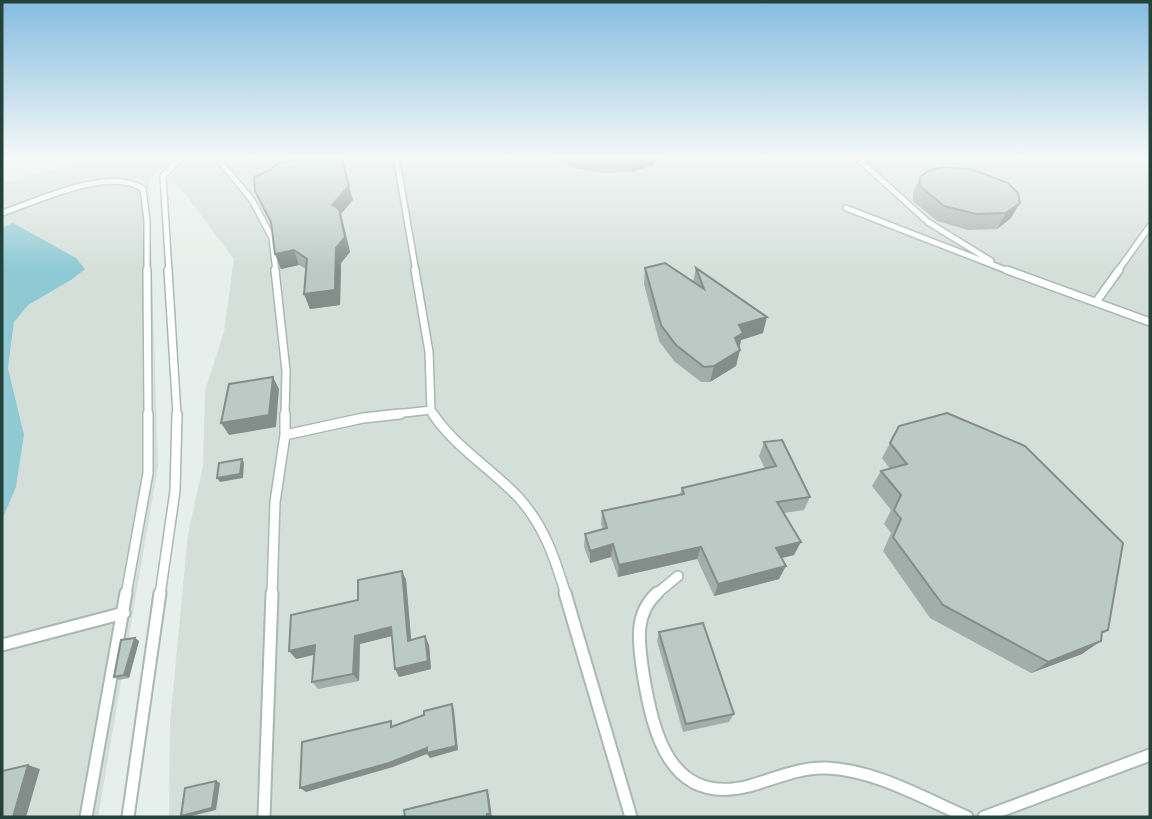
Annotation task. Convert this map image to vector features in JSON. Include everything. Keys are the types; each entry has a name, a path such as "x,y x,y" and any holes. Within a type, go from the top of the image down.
{"lane":[{"path":"2,213 61,194"},
{"path":"86,817 148,473 147,220 144,194"},
{"path":"128,817 175,491 178,437 164,194"},
{"path":"247,194 272,238 286,371 285,435 275,502 264,817"},
{"path":"402,194 429,352 432,410 436,418 468,447 495,478 517,496 538,522 552,549 631,817"},
{"path":"897,194 928,222 1009,271"},
{"path":"846,208 1150,322"},
{"path":"1096,302 1150,226"},
{"path":"285,435 363,418 432,410"},
{"path":"678,576 650,597 640,612 639,639 647,700 661,742 674,769 693,784 716,792 825,768 852,772 967,817"},
{"path":"2,646 124,613"},
{"path":"984,817 1150,755"}],"shaded area":[{"path":"2,194 149,194 158,466 98,817 2,817 2,520 16,487 24,435 8,368 14,322 28,305 71,280 2,228"},
{"path":"185,194 1150,194 1150,817 169,817 170,723 188,534 203,466 205,391 224,332 234,259"}],"water":[{"path":"13,223 76,258 85,269 28,305 14,322 8,368 24,435 16,487 2,520 2,228"}],"building":[{"path":"257,194 342,194 332,205 339,209 345,237 336,248 335,290 304,294 307,259 294,250 275,254 271,222"},
{"path":"930,194 1018,194 1020,203 1006,213 976,214 944,206"},
{"path":"665,263 704,289 696,268 767,317 739,325 743,333 735,338 740,350 714,366 704,367 676,345 661,325 645,268"},
{"path":"273,377 269,415 221,423 229,384"},
{"path":"947,413 1025,446 1123,543 1108,630 1102,632 1101,641 1048,662 943,605 893,537 901,519 894,510 901,495 881,471 907,464 890,443 899,426"},
{"path":"782,440 810,497 777,502 801,542 776,548 786,566 718,584 701,547 619,565 613,544 590,551 585,534 607,528 602,511 684,494 682,488 776,466 764,442"},
{"path":"242,459 240,474 217,478 219,463"},
{"path":"402,571 408,641 425,636 428,661 395,669 391,627 355,636 353,674 312,682 315,645 289,651 291,615 358,600 358,580"},
{"path":"703,623 734,714 686,724 659,632"},
{"path":"135,638 124,675 114,677 121,640"},
{"path":"452,704 456,746 427,753 427,748 389,763 300,788 302,742 391,721 391,727 424,715 424,711"},
{"path":"28,765 13,817 2,817 2,771"},
{"path":"216,781 212,808 181,816 185,788"},
{"path":"487,790 490,814 487,814 487,817 405,817 404,810"}]}
